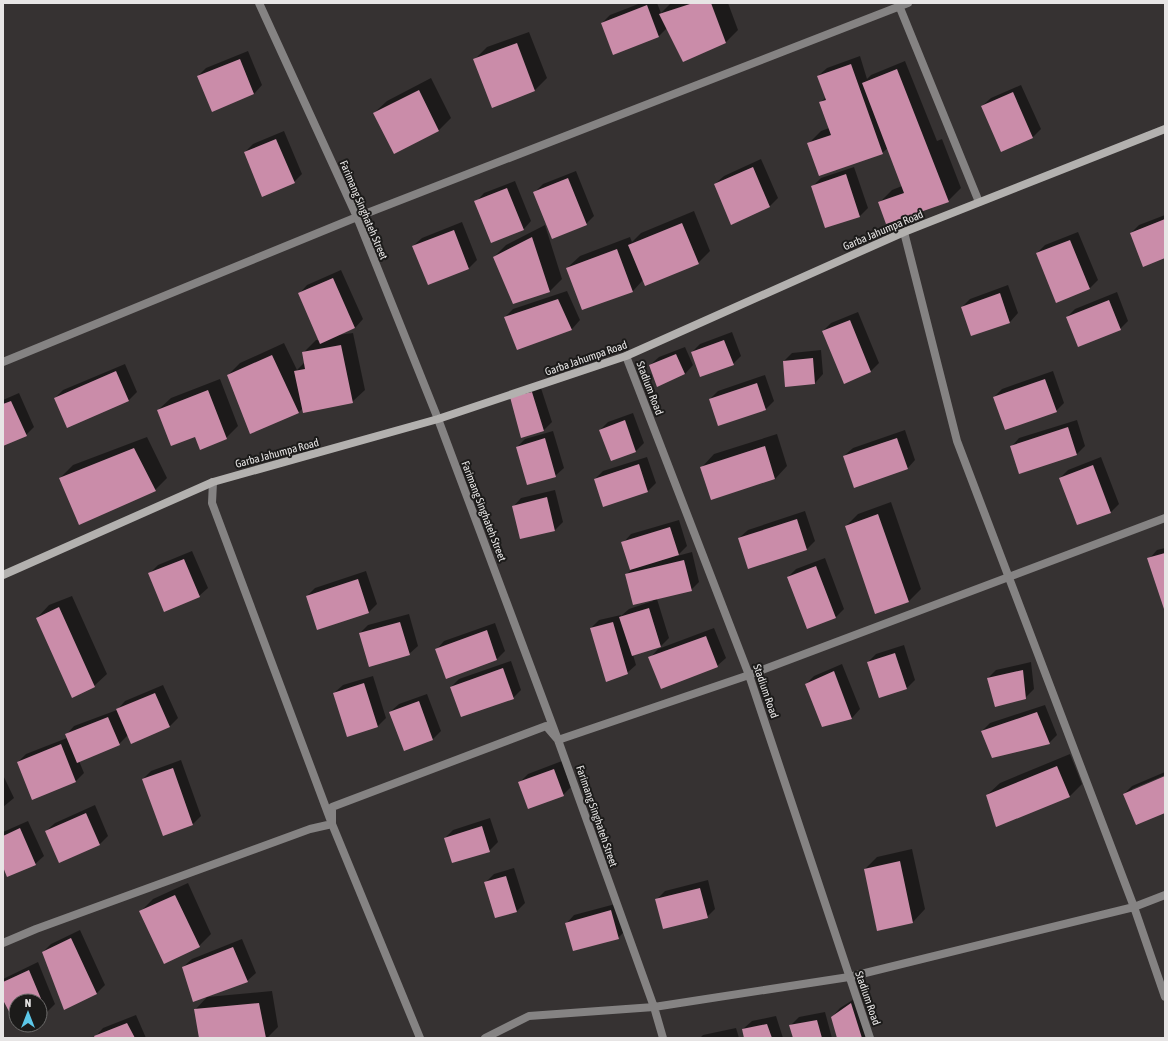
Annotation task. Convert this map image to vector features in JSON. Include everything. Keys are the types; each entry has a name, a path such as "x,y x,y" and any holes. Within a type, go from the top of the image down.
{"street":[{"name":"Farimang Singhateh Street","path":"259,3 357,217 438,419 558,740 654,1007 663,1038"},
{"path":"3,362 357,217 898,5 908,3"},
{"path":"898,5 979,202"},
{"name":"Garba Jahumpa Road","path":"3,575 213,482 438,419 626,356 904,232 1165,131"},
{"path":"904,232 958,442 1134,907 1165,997"},
{"name":"Stadium Road","path":"626,356 749,675 870,1038"},
{"path":"213,482 212,503 332,824 420,1038"},
{"path":"332,824 332,807 546,726 558,740 749,675 1165,518"},
{"path":"3,943 36,928 310,829 332,824"},
{"path":"1134,907 1165,895"},
{"path":"485,1038 530,1016 654,1007 849,977 1134,907 1165,902"}],"building":[{"path":"693,3 711,3 726,43 683,62 659,14"},
{"path":"647,5 659,37 613,55 601,23"},
{"path":"517,43 535,91 492,108 473,59"},
{"path":"240,59 254,94 212,112 197,76"},
{"path":"851,64 883,154 819,176 807,143 831,135 819,102 826,100 817,76"},
{"path":"897,69 949,202 886,224 878,202 904,193 862,83"},
{"path":"419,90 439,131 394,154 373,113"},
{"path":"1013,92 1033,138 1001,152 981,106"},
{"path":"276,139 295,183 262,197 244,152"},
{"path":"753,167 770,207 731,225 714,184"},
{"path":"846,174 860,217 825,228 811,186"},
{"path":"568,178 587,225 552,239 533,192"},
{"path":"507,188 524,230 491,243 474,201"},
{"path":"1165,219 1165,258 1143,267 1130,233"},
{"path":"682,223 699,264 645,286 628,245"},
{"path":"454,230 469,269 428,285 412,246"},
{"path":"532,237 550,292 513,304 493,257"},
{"path":"1070,240 1090,289 1056,303 1036,253"},
{"path":"617,249 633,292 582,310 566,268"},
{"path":"333,278 355,328 320,344 298,293"},
{"path":"1000,293 1010,323 971,336 961,307"},
{"path":"558,299 572,330 517,350 504,317"},
{"path":"1109,300 1121,330 1078,347 1066,317"},
{"path":"850,320 871,372 844,384 822,331"},
{"path":"724,340 734,365 700,377 691,352"},
{"path":"341,345 353,403 303,413 294,371 305,369 302,352"},
{"path":"676,354 685,374 657,387 649,365"},
{"path":"272,355 299,413 250,434 227,375"},
{"path":"813,358 815,384 785,387 783,361"},
{"path":"116,371 129,401 67,428 54,398"},
{"path":"1045,379 1057,412 1005,430 993,397"},
{"path":"757,383 766,410 718,426 709,399"},
{"path":"208,390 227,439 200,450 195,437 171,446 157,410"},
{"path":"532,392 544,431 521,438 510,397"},
{"path":"11,401 27,436 3,446 3,404"},
{"path":"625,420 636,452 611,461 599,430"},
{"path":"1068,427 1077,455 1019,474 1010,446"},
{"path":"545,438 556,477 527,485 516,447"},
{"path":"897,438 908,469 854,488 843,456"},
{"path":"765,446 775,479 711,500 700,467"},
{"path":"134,448 156,491 79,525 59,478"},
{"path":"639,464 648,492 603,507 594,479"},
{"path":"1093,465 1111,513 1077,525 1059,478"},
{"path":"547,497 555,531 520,539 512,506"},
{"path":"878,514 909,602 875,614 845,526"},
{"path":"797,519 807,550 748,569 738,538"},
{"path":"670,527 679,555 630,570 621,542"},
{"path":"1165,553 1165,612 1147,558"},
{"path":"184,559 200,597 164,612 148,573"},
{"path":"684,560 692,591 633,605 625,574"},
{"path":"816,566 836,618 807,629 787,577"},
{"path":"358,579 369,613 317,630 306,596"},
{"path":"59,607 95,687 72,698 36,618"},
{"path":"649,608 661,647 632,656 619,617"},
{"path":"400,622 410,655 369,667 359,633"},
{"path":"613,622 628,674 606,682 590,628"},
{"path":"487,630 497,660 446,679 435,649"},
{"path":"706,636 718,667 661,689 648,657"},
{"path":"895,653 907,689 879,698 867,662"},
{"path":"503,668 514,699 461,717 450,687"},
{"path":"1023,670 1026,699 995,707 987,678"},
{"path":"834,671 852,719 822,727 805,684"},
{"path":"364,683 378,727 347,737 333,693"},
{"path":"155,693 170,727 131,744 116,709"},
{"path":"419,701 433,740 404,751 389,712"},
{"path":"1037,712 1050,744 992,758 981,731"},
{"path":"108,717 120,745 77,763 65,734"},
{"path":"61,744 76,782 32,800 17,762"},
{"path":"1057,766 1070,797 996,827 986,795"},
{"path":"173,768 193,825 163,836 142,779"},
{"path":"554,769 564,796 528,809 518,782"},
{"path":"1165,776 1165,813 1136,825 1123,794"},
{"path":"86,813 100,845 59,863 45,831"},
{"path":"482,826 490,852 452,863 444,838"},
{"path":"20,828 36,865 7,877 3,867 3,836"},
{"path":"900,861 913,923 877,931 864,869"},
{"path":"506,876 517,912 495,918 484,882"},
{"path":"700,888 708,918 663,929 655,899"},
{"path":"175,895 200,947 164,964 139,911"},
{"path":"611,910 619,939 573,951 565,923"},
{"path":"71,938 97,994 64,1010 42,952"},
{"path":"233,947 248,982 193,1002 182,967"},
{"path":"29,970 39,993 8,993 8,1010 3,1000 3,982"},
{"path":"259,1003 266,1038 199,1038 194,1009"},
{"path":"851,1003 862,1038 837,1038 831,1017"},
{"path":"817,1020 822,1038 793,1038 789,1025"},
{"path":"127,1023 135,1038 95,1038 94,1036"},
{"path":"767,1024 772,1038 744,1038 742,1029"}]}
